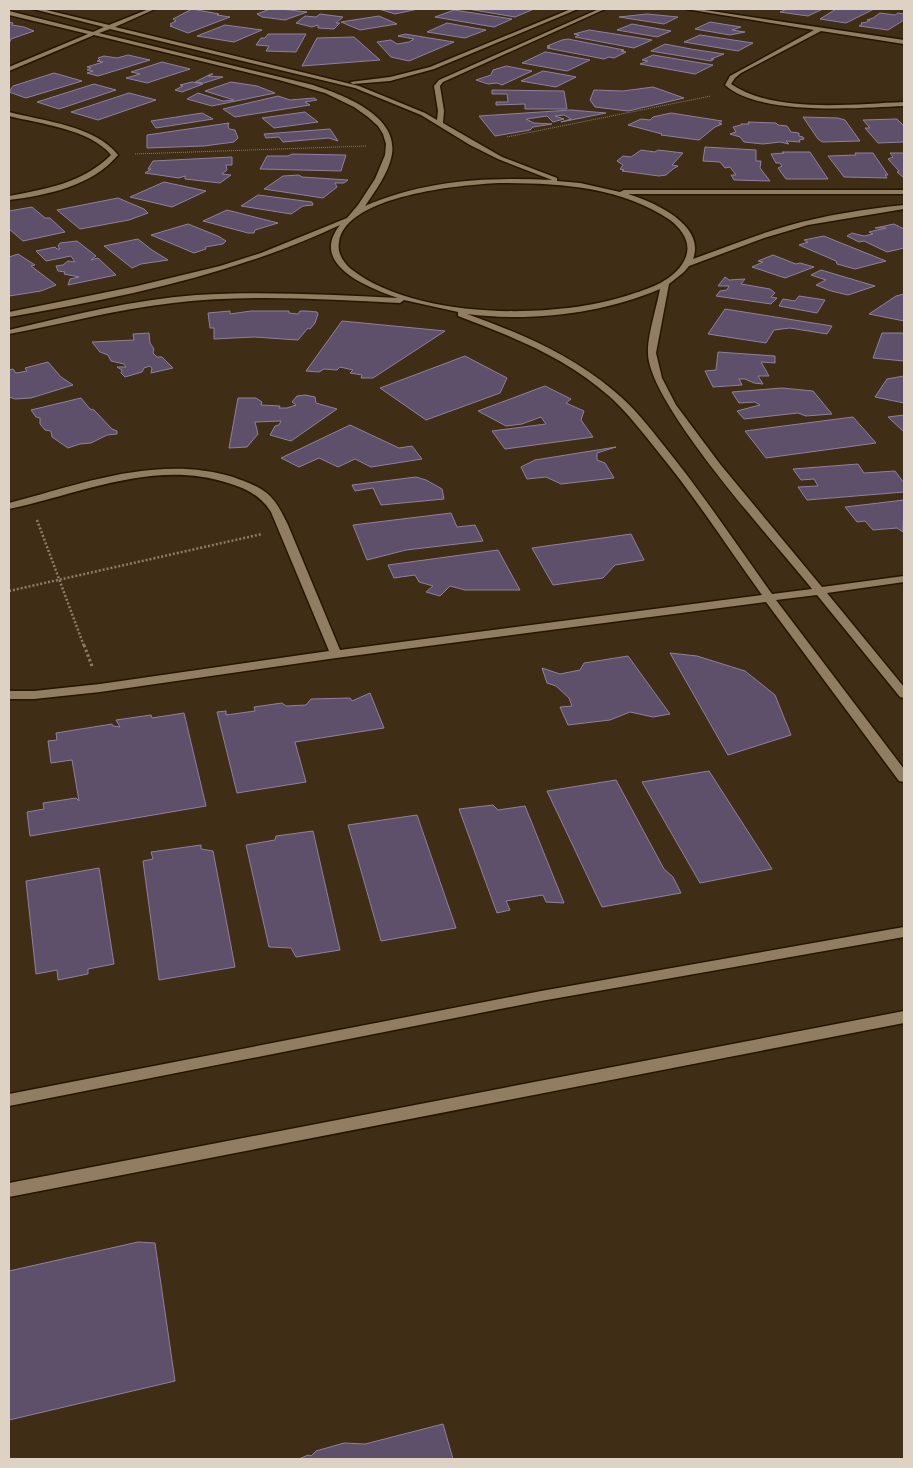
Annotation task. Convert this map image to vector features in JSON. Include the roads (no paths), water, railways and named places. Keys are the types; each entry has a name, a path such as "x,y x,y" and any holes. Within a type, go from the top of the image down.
{"street":[{"path":"36,9 343,82 386,97 440,124 472,144 516,164 572,184"},
{"path":"9,69 153,9"},
{"path":"343,82 370,81 411,75 574,9"},
{"path":"440,124 441,111 438,84 537,37 603,9"},
{"path":"689,9 904,42"},
{"path":"9,13 300,84 357,106 380,124 389,145 389,154 382,174 352,216 335,237 335,255 349,273 377,289 416,302 440,307 489,312 551,312 590,308 632,297 665,284 687,264 693,247 686,230 668,215 651,206 608,191 572,184 523,180 473,182 436,187 386,198 352,216 292,244 230,266 168,282 9,315"},
{"path":"820,29 732,76 728,85 734,91 767,100 804,105 904,104"},
{"path":"515,34 537,37"},
{"path":"9,114 90,136 107,145 115,155 102,167 82,179 41,192 9,198"},
{"path":"608,191 735,193 904,192"},
{"path":"687,264 778,231 807,223 904,207"},
{"path":"665,284 652,353 658,378 672,405 717,466 904,694"},
{"path":"9,332 96,312 194,298 293,295 416,302"},
{"path":"440,307 516,336 551,352 583,372 611,393 635,416 680,472 769,598 904,778"},
{"path":"9,506 146,473 176,472 205,474 231,479 252,488 268,500 284,529 336,654"},
{"path":"9,695 34,695 100,688 336,654 904,579"},
{"path":"9,1100 541,996 904,932"},
{"path":"9,1190 904,1017"}]}
